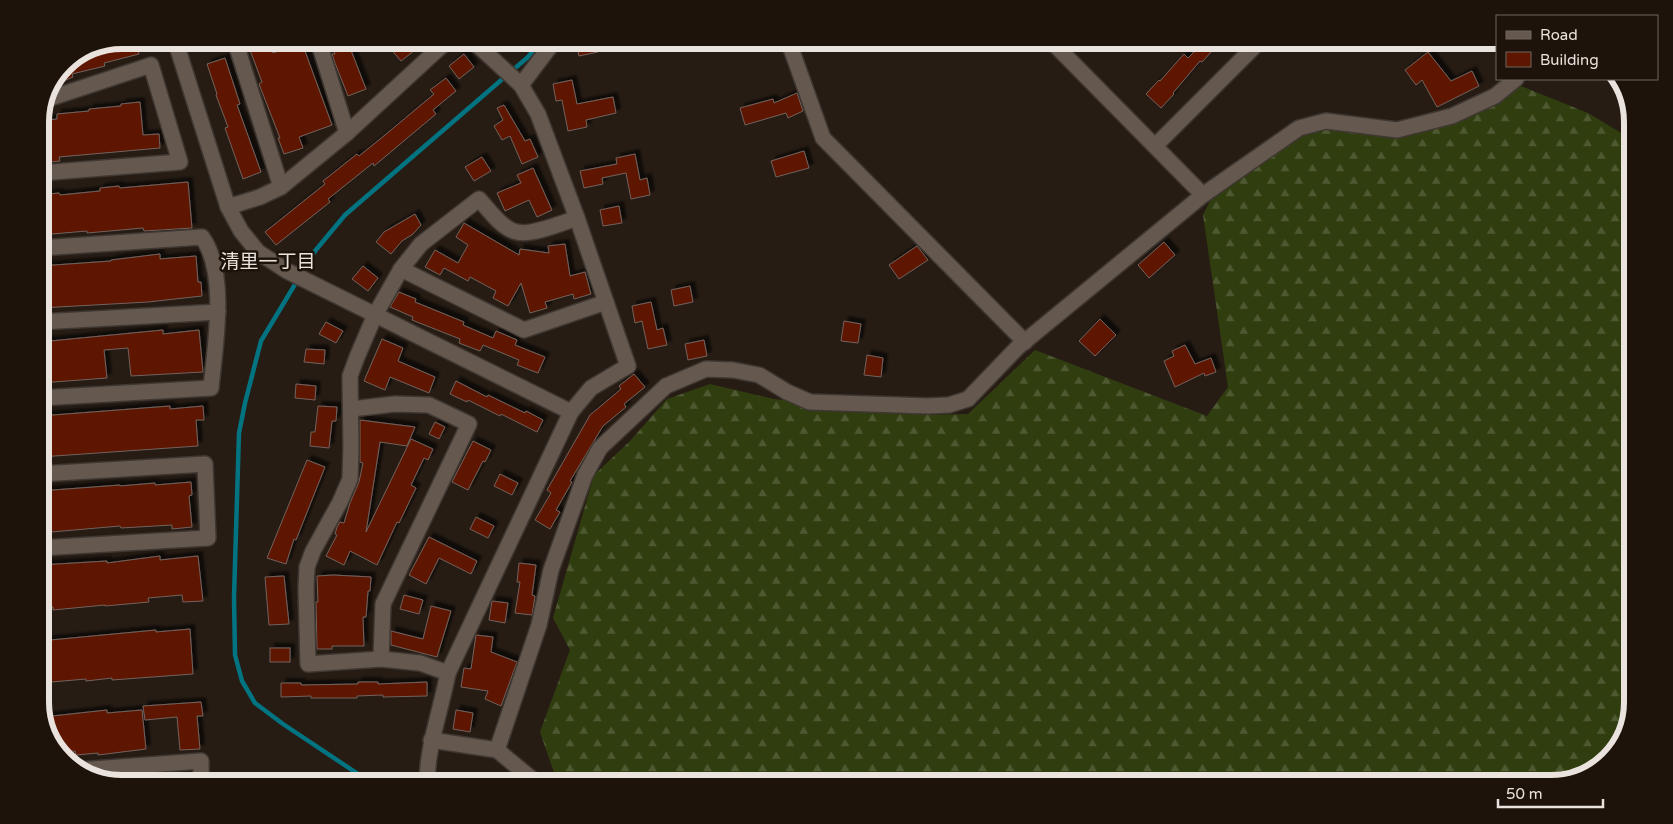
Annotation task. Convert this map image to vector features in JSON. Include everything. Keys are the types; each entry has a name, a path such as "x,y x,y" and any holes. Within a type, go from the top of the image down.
{"street":[{"path":"179,49 228,207 241,230 258,252 287,271 571,412"},
{"path":"238,49 281,187"},
{"path":"321,49 347,133"},
{"path":"228,207 281,187 347,133 438,49"},
{"path":"428,775 431,740 442,704 448,673 571,412 591,388 628,366 577,218 538,114 521,86 482,49"},
{"path":"521,86 548,49"},
{"path":"791,49 823,138 1024,342"},
{"path":"1059,49 1203,195"},
{"path":"1155,146 1252,49"},
{"path":"49,172 180,162 151,65 53,97"},
{"path":"496,750 539,625 552,570 585,474 600,448 666,386 706,369 733,370 758,375 787,392 810,402 922,406 949,405 968,399 1024,342 1203,195 1299,128 1326,121 1397,130 1452,116 1495,96 1515,80"},
{"path":"448,673 420,663 381,659 308,664 307,567 313,551 340,502 350,479 350,376 375,315 401,269 421,244 479,199 504,225 517,232 536,231 577,218"},
{"path":"49,247 202,237 209,247 218,289 218,312 211,388 49,397"},
{"path":"401,269 524,330 606,302"},
{"path":"49,321 218,312"},
{"path":"351,409 395,404 429,405 468,424 383,604 381,659"},
{"path":"49,473 204,464 208,538 49,547"},
{"path":"431,740 496,750 527,775"},
{"path":"92,769 201,761 201,775"}],"green space":[{"path":"1521,86 1588,113 1624,135 1624,712 1617,735 1612,743 1603,754 1588,766 1561,775 555,775 540,732 570,650 553,618 594,475 630,441 667,399 710,384 774,399 926,415 968,414 1035,350 1207,416 1228,387 1203,215 1212,197 1298,135 1322,126 1407,137 1497,101"}],"building":[{"path":"117,49 137,49 139,54 104,63 105,66 72,74 73,77 60,82 73,67 85,58"},
{"path":"271,49 273,53 285,49 304,49 332,125 299,137 303,148 284,154 278,138 280,138 259,84 262,82 250,50"},
{"path":"333,49 350,49 366,89 348,96 332,54 335,54"},
{"path":"391,49 416,49 401,61"},
{"path":"578,49 598,49 598,52 579,56"},
{"path":"1197,49 1213,50 1202,62 1200,61 1161,108 1146,94 1184,54 1188,58"},
{"path":"1428,52 1451,81 1472,71 1479,86 1437,107 1422,80 1416,85 1405,70"},
{"path":"464,54 474,67 459,79 449,66"},
{"path":"225,58 240,104 237,105 261,172 243,179 225,128 228,127 207,64"},
{"path":"446,78 456,91 433,110 436,114 374,166 373,163 328,199 330,202 276,245 265,232 325,184 323,181 357,154 359,156 434,94 430,90"},
{"path":"572,80 577,104 613,97 616,113 586,120 587,127 568,131 562,100 556,101 553,84"},
{"path":"797,93 803,111 788,118 786,113 745,125 740,108 773,99 774,103"},
{"path":"140,102 143,135 159,134 160,148 59,157 60,161 49,162 49,120 57,119 57,114 121,106 121,104"},
{"path":"504,105 525,141 530,139 538,157 522,164 510,136 502,140 494,126 503,120 497,108"},
{"path":"804,151 809,168 776,177 771,161"},
{"path":"635,154 640,180 647,178 650,195 631,199 626,173 602,178 603,184 584,188 580,171 617,164 616,158"},
{"path":"482,157 491,171 474,181 465,167"},
{"path":"533,168 552,210 537,217 529,200 505,211 497,193 521,183 517,175"},
{"path":"188,182 192,228 144,231 143,228 49,234 49,194 59,193 60,195 100,191 100,188 119,186 120,188"},
{"path":"619,206 622,223 603,226 600,210"},
{"path":"415,214 421,225 413,234 402,241 391,254 376,242 384,232"},
{"path":"464,223 519,255 520,249 549,253 548,246 565,244 570,276 585,272 591,294 574,299 573,294 545,302 547,308 530,313 521,283 508,306 493,298 496,291 470,277 468,281 444,268 440,275 425,267 435,250 458,263 468,245 456,237"},
{"path":"1164,242 1175,255 1149,278 1138,265"},
{"path":"917,246 928,260 899,279 889,265"},
{"path":"160,254 160,259 196,256 198,282 201,282 202,296 148,302 49,308 49,265"},
{"path":"363,266 378,278 368,291 352,279"},
{"path":"690,286 693,302 674,306 671,290"},
{"path":"399,292 416,299 415,302 464,322 463,325 493,338 496,331 517,340 515,345 545,357 538,373 517,365 519,360 483,345 480,351 459,343 460,339 412,320 413,317 390,307"},
{"path":"651,302 657,330 663,328 667,345 648,349 642,321 635,323 632,306"},
{"path":"1100,319 1116,335 1095,356 1079,341"},
{"path":"844,321 861,324 858,343 841,341"},
{"path":"326,322 343,331 336,343 319,334"},
{"path":"163,330 163,334 199,330 203,372 131,376 128,348 104,350 107,378 49,382 49,341"},
{"path":"382,339 403,348 398,361 435,377 429,393 390,377 385,390 364,381"},
{"path":"704,340 707,356 688,360 685,344"},
{"path":"1185,345 1195,364 1211,358 1216,372 1205,376 1204,373 1175,387 1164,361 1174,356 1172,351"},
{"path":"306,349 325,350 324,364 304,362"},
{"path":"867,355 883,358 881,377 864,375"},
{"path":"634,374 645,387 624,404 626,407 603,426 570,481 572,482 556,510 560,512 550,529 535,520 551,493 547,490 590,415 621,389 619,386"},
{"path":"456,381 487,397 488,395 543,420 537,432 501,414 500,416 468,400 467,402 450,394"},
{"path":"296,384 316,386 315,400 295,398"},
{"path":"170,406 170,409 203,406 204,420 196,420 198,446 49,456 49,415"},
{"path":"318,406 337,407 336,421 332,421 329,448 310,446 311,432 315,432"},
{"path":"360,420 415,427 407,446 380,442 366,532 411,439 433,449 428,460 424,458 411,485 416,488 399,523 397,522 377,565 350,551 344,565 326,556 337,535 335,534 337,527 340,522 344,523 359,482 363,463 360,462"},
{"path":"435,422 445,427 439,439 429,434"},
{"path":"473,441 491,450 468,490 452,482"},
{"path":"307,460 325,467 296,540 294,539 286,564 267,558"},
{"path":"500,474 518,483 512,495 494,486"},
{"path":"191,482 192,495 189,496 192,527 172,529 172,525 121,528 120,526 49,532 49,490 155,483 155,485"},
{"path":"476,517 494,526 488,538 470,529"},
{"path":"429,537 477,561 471,574 439,558 426,584 409,575"},
{"path":"160,556 160,560 198,556 203,601 183,602 182,595 148,598 149,602 53,610 53,607 49,607 49,564 107,561 107,563"},
{"path":"519,563 536,565 532,595 535,596 532,615 515,613 520,582 517,582"},
{"path":"284,576 289,624 269,625 265,577"},
{"path":"317,576 371,577 366,617 363,617 364,646 332,646 332,649 317,649"},
{"path":"404,595 423,600 419,614 400,609"},
{"path":"492,601 508,603 505,623 489,620"},
{"path":"431,606 451,611 437,657 391,645 391,631 423,639"},
{"path":"190,629 193,674 49,682 49,640 156,630 156,632"},
{"path":"476,635 493,637 491,652 517,662 501,706 485,699 488,691 461,687 464,668 471,669"},
{"path":"270,648 290,648 290,662 270,662"},
{"path":"358,682 378,682 378,684 427,682 427,696 383,697 383,695 357,696 357,698 281,697 281,683 301,683 301,685 358,684"},
{"path":"201,702 203,716 197,716 200,749 180,750 177,717 145,720 143,706"},
{"path":"107,710 107,713 142,710 146,749 98,755 98,753 76,755 75,751 67,751 61,743 56,735 50,716"},
{"path":"456,710 473,713 470,732 453,729"}],"waterway":[{"path":"360,775 255,703 242,681 235,655 234,597 239,433 245,403 261,341 315,251 345,215 528,57 534,49"}],"district":[{"name":"清里一丁目","path":"268,261"}]}
